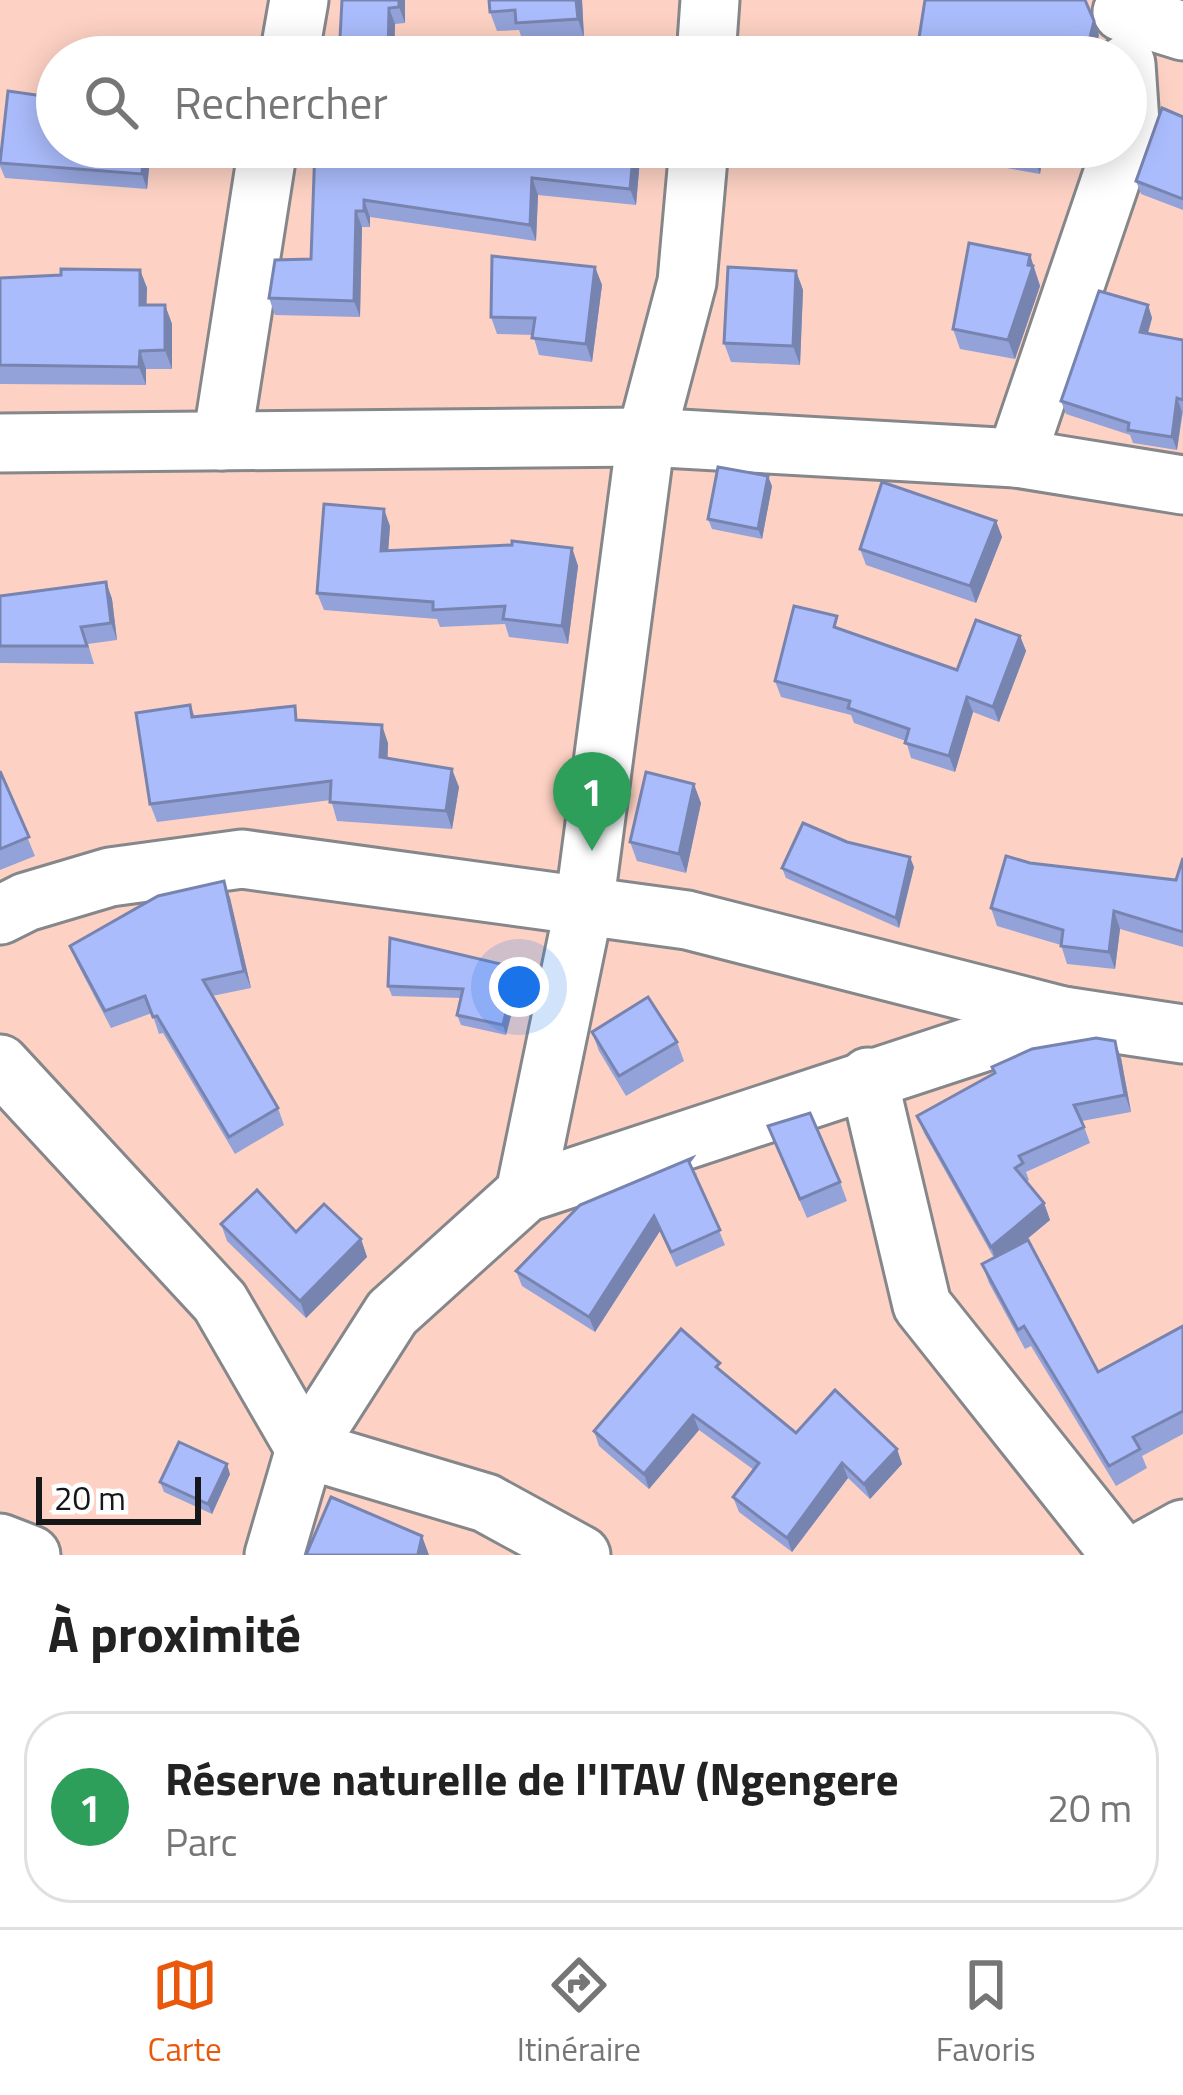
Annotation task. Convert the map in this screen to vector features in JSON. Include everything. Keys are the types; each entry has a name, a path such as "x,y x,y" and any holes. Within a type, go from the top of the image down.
{"street":[{"path":"292,36 298,0"},
{"path":"707,36 710,0"},
{"path":"1124,33 1183,31"},
{"path":"222,440 265,168"},
{"path":"525,1193 584,907 646,436 687,282 697,168"},
{"path":"1016,458 1115,168"},
{"path":"0,442 646,436 1016,458 1183,485"},
{"path":"0,915 26,902 110,877 242,859 687,920 1063,1016 1183,1034"},
{"path":"274,1555 305,1449 392,1313 525,1193 1063,1016"},
{"path":"0,1064 220,1302 305,1449 486,1503 581,1555"},
{"path":"868,1077 922,1305 1121,1555"},
{"path":"1136,1555 1183,1529"},
{"path":"0,1543 32,1555"}],"shaded area":[{"path":"0,0 1183,0 1183,1555 0,1555"}],"building":[{"path":"342,0 399,0 399,7 389,8 388,36 340,36"},
{"path":"489,0 576,0 578,19 516,23 515,10 490,12"},
{"path":"925,0 1085,0 1094,21 1090,36 919,36"},
{"path":"8,91 36,95 36,166 0,163"},
{"path":"1162,108 1183,117 1183,199 1136,181 1141,168 1147,168 1147,150"},
{"path":"65,168 142,168 142,174"},
{"path":"314,168 632,168 630,189 532,178 530,225 364,200 364,211 356,211 354,301 269,298 275,260 311,259"},
{"path":"969,243 1030,255 1028,265 1033,266 1008,340 953,329"},
{"path":"492,256 595,267 586,344 532,338 535,318 491,317"},
{"path":"728,267 796,271 793,346 724,343"},
{"path":"61,269 140,270 140,305 165,305 165,350 140,351 139,367 0,365 0,278 61,275"},
{"path":"1099,291 1148,305 1140,332 1183,340 1183,400 1177,398 1172,437 1128,430 1129,423 1061,401"},
{"path":"718,467 768,476 758,529 708,519"},
{"path":"882,482 996,521 970,586 860,549"},
{"path":"324,504 384,509 381,551 512,545 512,541 572,548 562,626 503,619 505,606 433,610 433,602 317,593"},
{"path":"106,582 111,623 81,627 87,646 0,646 0,596"},
{"path":"794,606 837,616 834,627 957,670 976,620 1020,636 993,707 967,697 949,756 905,743 909,729 848,708 850,701 775,681"},
{"path":"190,705 192,717 295,706 296,720 382,725 380,757 452,769 446,811 330,802 331,781 150,804 136,713"},
{"path":"0,771 29,837 0,849"},
{"path":"646,772 694,784 679,854 630,842"},
{"path":"803,823 847,842 910,857 896,918 782,868"},
{"path":"1006,856 1176,880 1183,858 1183,932 1114,911 1109,952 1061,946 1063,930 991,908"},
{"path":"224,881 244,971 203,980 278,1108 229,1137 157,1016 153,1017 145,996 105,1011 70,946 158,896"},
{"path":"390,938 526,970 523,991 511,990 503,1025 457,1015 463,989 388,986"},
{"path":"648,997 677,1042 619,1076 592,1032"},
{"path":"1096,1038 1115,1041 1125,1095 1074,1105 1084,1127 1019,1156 1023,1163 1015,1168 1044,1203 991,1247 917,1116 995,1073 992,1067 1032,1049"},
{"path":"810,1113 840,1182 800,1199 768,1126"},
{"path":"692,1158 689,1162 720,1230 671,1252 654,1216 589,1317 516,1271 580,1205"},
{"path":"257,1190 296,1232 324,1204 361,1239 300,1301 221,1224"},
{"path":"1028,1240 1098,1372 1183,1326 1183,1411 1133,1437 1140,1449 1109,1466 1024,1326 1018,1330 982,1264"},
{"path":"681,1329 720,1363 716,1367 796,1433 835,1390 897,1449 864,1484 842,1463 787,1538 733,1497 759,1463 693,1415 644,1474 594,1431"},
{"path":"179,1442 227,1464 208,1504 160,1482"},
{"path":"331,1497 422,1536 419,1555 306,1555"}],"place":[{"name":"Réserve naturelle de l'ITAV (Ngengere","path":"592,851"}]}
